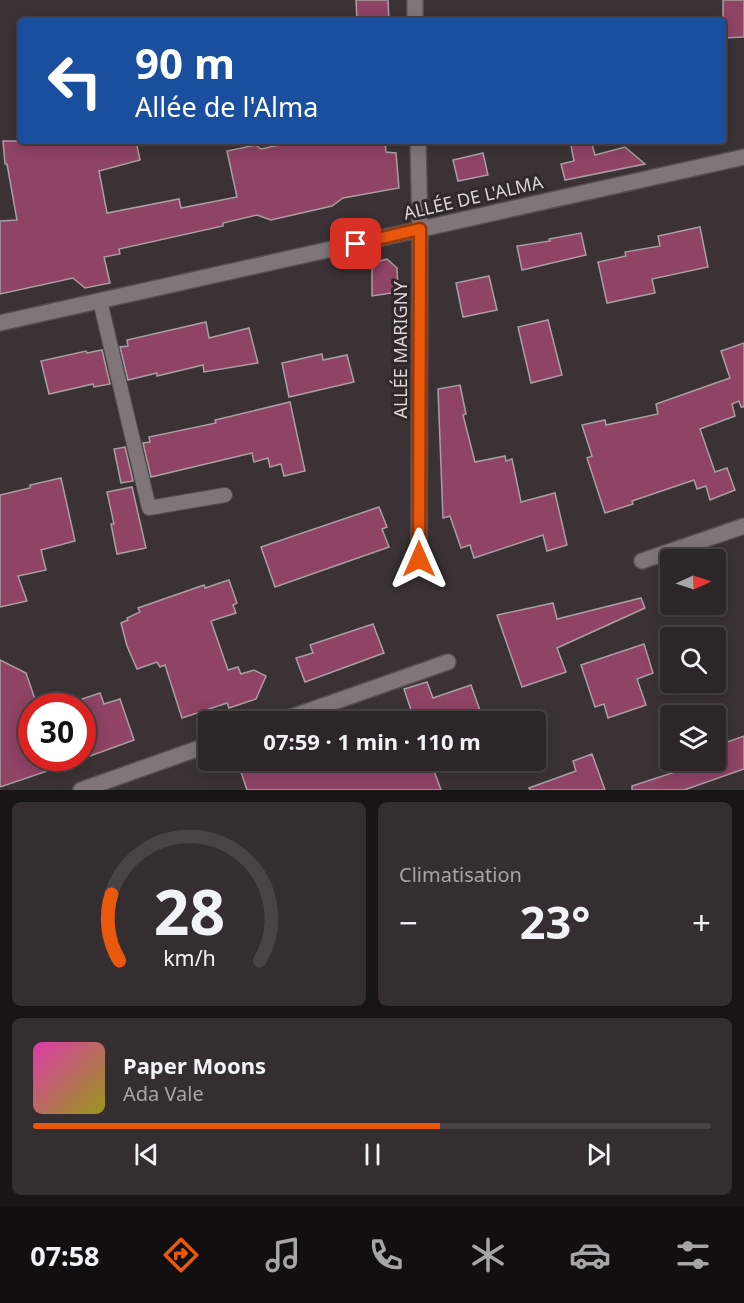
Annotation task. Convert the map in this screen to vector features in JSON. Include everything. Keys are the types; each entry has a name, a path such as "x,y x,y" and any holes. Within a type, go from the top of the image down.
{"street":[{"path":"415,0 415,18"},
{"name":"ALLÉE MARIGNY","path":"418,144 419,559"},
{"name":"ALLÉE DE L'ALMA","path":"0,323 744,157"},
{"path":"642,561 744,526"},
{"path":"308,711 448,662"},
{"path":"81,790 198,749"}],"lane":[{"path":"100,301 149,508 225,495"}],"building":[{"path":"356,0 388,0 389,18 357,18"},
{"path":"723,0 744,0 744,37 726,38 726,18 723,18"},
{"path":"3,141 18,141 18,144 137,144 140,160 99,171 107,213 179,199 181,208 237,197 227,151 256,145 261,149 284,144 385,144 386,152 396,153 399,188 343,198 332,206 271,220 257,215 223,223 223,226 119,249 120,254 104,257 110,283 85,288 73,278 0,294 0,221 17,220 7,164 5,164"},
{"path":"571,144 592,144 595,155 625,147 645,164 565,180 561,164 574,161"},
{"path":"483,153 488,175 458,181 453,160"},
{"path":"700,227 708,267 652,279 655,293 607,303 598,262 626,256 625,252 660,246 658,236"},
{"path":"581,233 586,255 522,270 517,246"},
{"path":"387,259 397,268 398,292 372,296 372,263"},
{"path":"489,276 497,310 463,317 456,283"},
{"path":"548,320 562,375 531,383 518,327"},
{"path":"206,322 209,338 249,328 258,363 204,372 203,365 128,380 120,347 128,346 127,340"},
{"path":"744,343 744,407 741,407 739,401 732,404 735,416 700,429 715,472 727,468 735,490 710,500 706,486 697,489 694,480 632,501 633,504 605,513 587,458 592,456 582,425 605,420 606,425 658,414 656,404 730,378 721,351"},
{"path":"102,350 110,384 94,387 93,384 49,394 41,361 86,351 87,353"},
{"path":"322,354 323,360 347,355 354,382 289,397 282,363"},
{"path":"460,385 466,414 463,415 475,462 505,456 506,461 512,459 521,502 555,493 567,545 547,551 543,535 474,558 470,545 461,548 450,516 443,518 438,389"},
{"path":"290,402 305,471 284,476 281,464 270,467 268,458 254,462 252,453 151,477 143,443 150,442 149,437 216,423 215,420"},
{"path":"125,447 133,481 121,483 114,449"},
{"path":"61,478 75,541 41,550 46,570 18,576 27,601 0,607 0,495"},
{"path":"132,487 146,548 117,554 111,524 114,524 107,492"},
{"path":"379,507 387,527 382,529 389,547 275,587 261,547"},
{"path":"229,580 237,603 233,605 236,613 211,621 228,670 238,667 241,674 254,670 266,676 256,699 229,708 227,703 182,718 165,665 160,667 157,662 137,669 127,646 121,623 140,612 138,608 204,585 205,588"},
{"path":"641,598 645,608 557,648 566,672 522,687 497,615 553,603 557,619"},
{"path":"373,624 384,653 305,682 296,658 313,653 310,645"},
{"path":"644,644 653,673 637,679 646,705 608,718 604,704 595,707 581,665"},
{"path":"0,660 26,673 33,693 18,693 18,771 47,771 0,787"},
{"path":"427,682 433,698 471,685 480,711 411,711 404,689"},
{"path":"100,693 104,704 120,699 134,740 96,754 96,694"},
{"path":"744,736 744,769 684,790 632,790 632,786 678,771 726,771 726,742"},
{"path":"592,754 605,790 530,790 529,788 576,771 573,761"},
{"path":"434,771 441,790 247,790 241,772"}],"route":[{"path":"356,244 420,229 419,559"}]}
